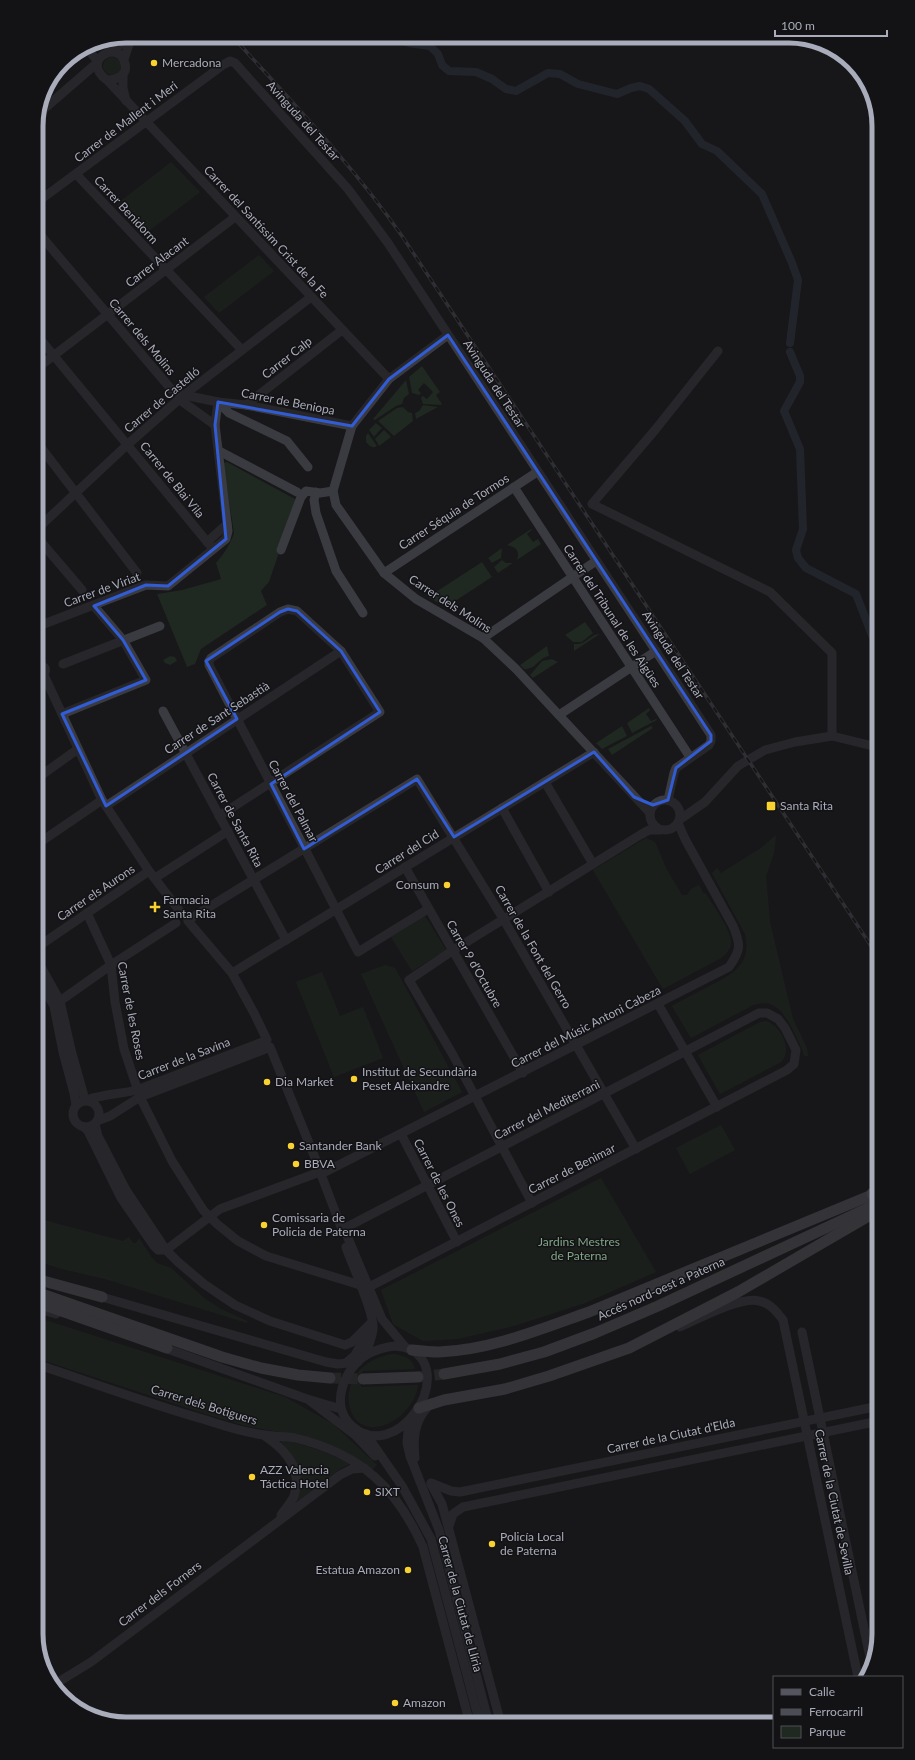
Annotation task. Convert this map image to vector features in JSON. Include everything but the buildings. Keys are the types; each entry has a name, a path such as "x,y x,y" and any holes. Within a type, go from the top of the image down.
{"main road":[{"path":"409,1349 437,1352 457,1350 496,1343 540,1329 589,1312 872,1197"},
{"name":"Accés nord-oest a Paterna","path":"444,1374 500,1364 544,1352 595,1333 658,1306 872,1198"},
{"path":"419,1408 444,1400 505,1389 549,1376 628,1348 738,1292 872,1214"},
{"path":"43,1280 102,1297"},
{"path":"43,1295 168,1344"},
{"path":"43,1301 168,1344"},
{"path":"43,1304 168,1344 261,1368 298,1375 330,1378"},
{"path":"363,1379 418,1377"}],"street":[{"path":"112,52 122,43"},
{"path":"126,101 123,88 123,74 126,67 124,59 129,43"},
{"path":"89,52 98,62 98,69 104,77"},
{"path":"45,108 81,78 98,62 104,53 112,52 119,54 124,59"},
{"name":"Carrer de Mallent i Meri","path":"43,199 145,122 230,61"},
{"name":"Avinguda del Testar","path":"230,61 235,63 348,189 388,243 711,735 709,745 690,758"},
{"path":"81,78 91,75 116,80 123,74"},
{"name":"Carrer del Santíssim Crist de la Fe","path":"104,77 389,379"},
{"name":"Carrer Benidorm","path":"76,174 242,350"},
{"name":"Carrer Alacant","path":"43,364 235,217"},
{"name":"Carrer dels Molins","path":"43,238 171,389 215,425"},
{"name":"Carrer de Castelló","path":"43,524 127,445 182,398 311,297"},
{"name":"Carrer Calp","path":"246,406 342,330"},
{"path":"281,550 301,497 306,491 332,491 352,426 389,379 448,335"},
{"name":"Carrer de Blai Vila","path":"43,342 214,549"},
{"path":"718,351 655,430 592,504 770,592 832,653 832,736"},
{"name":"Carrer dels Molins","path":"182,398 218,402"},
{"path":"207,542 227,524 215,425 218,402"},
{"path":"218,402 230,414 287,441 308,468"},
{"name":"Carrer de Beniopa","path":"218,402 352,426"},
{"path":"43,450 137,573"},
{"path":"219,451 296,492"},
{"name":"Carrer Séquia de Tormos","path":"384,573 537,472"},
{"name":"Carrer del Tribunal de les Aigües","path":"514,487 690,758"},
{"name":"Carrer dels Molins","path":"332,491 336,505 343,517 384,573 416,599 483,638 516,669 634,797 651,809"},
{"path":"316,492 314,500 316,513 336,571 363,613"},
{"name":"Carrer de Viriat","path":"43,624 146,585 168,586 226,539 228,531 227,524"},
{"path":"43,544 82,590"},
{"path":"483,638 596,561"},
{"path":"62,714 146,680 123,640 94,606"},
{"name":"Carrer del Palmar","path":"341,651 297,611 288,608 209,661 209,666 358,952 428,909"},
{"path":"63,664 160,626"},
{"path":"219,816 380,712 341,651"},
{"name":"Carrer de Sant Sebastià","path":"43,842 186,753 341,651"},
{"path":"559,715 656,651"},
{"path":"43,678 62,714 104,803 152,875 176,906 184,921 232,973 254,1013 321,1173 364,1286 382,1319 409,1349 422,1360 426,1372 425,1392 419,1408 409,1420 390,1433 378,1435 366,1434 356,1430 348,1422 341,1409 340,1401 343,1386 352,1369 362,1359 373,1329 364,1286"},
{"name":"Carrer de Santa Rita","path":"163,711 286,940"},
{"path":"532,1203 475,1097 409,980 452,951 649,830 660,830 676,824 697,806 705,802 738,766 765,750 796,742 832,736 869,745 872,744"},
{"path":"43,774 78,749"},
{"name":"Carrer del Cid","path":"232,973 594,752"},
{"path":"676,824 680,812 672,802 674,774 679,765 690,758"},
{"name":"Carrer de la Font del Gerro","path":"304,849 417,779 504,920 636,1149"},
{"path":"545,782 593,864"},
{"path":"660,830 654,826 650,820 651,809 660,800 697,806"},
{"path":"502,808 549,892"},
{"name":"Carrer del Músic Antoni Cabeza","path":"166,1250 220,1209 321,1173 523,1073 729,967 738,954 739,939 676,824"},
{"name":"Carrer els Aurons","path":"43,943 87,913 228,831"},
{"path":"57,1004 111,965 304,849"},
{"name":"Carrer 9 d'Octubre","path":"405,867 523,1073"},
{"name":"Carrer de les Roses","path":"87,913 111,965 115,1002 124,1049 138,1094 172,1161 209,1217 238,1241 266,1256 364,1286"},
{"path":"43,973 57,1004 86,1100 97,1106 100,1114 96,1122 98,1136 126,1190 166,1250 178,1262 216,1293 235,1305 270,1321 345,1344 352,1342 362,1333 371,1321"},
{"path":"43,984 57,1004 63,1052 76,1105 73,1116 77,1123 88,1131 121,1198 154,1246 158,1250 166,1250"},
{"path":"658,1004 717,1107"},
{"name":"Carrer del Mediterrani","path":"343,1229 502,1148 759,1013 767,1013 778,1019 786,1028 796,1050 794,1064 786,1070"},
{"name":"Carrer de la Savina","path":"96,1122 110,1116 138,1094 267,1044"},
{"name":"Carrer de Benimar","path":"364,1286 457,1242 786,1070"},
{"name":"Carrer de la Savina","path":"86,1100 125,1093 138,1094"},
{"path":"76,1105 86,1100"},
{"path":"84,1127 96,1122"},
{"name":"Carrer de les Ones","path":"401,1134 457,1242"},
{"path":"102,1297 326,1362 345,1363 362,1359 385,1347 395,1346 409,1349"},
{"name":"Carrer de la Ciutat de Sevilla","path":"628,1348 741,1301 759,1300 775,1309 783,1320 858,1676"},
{"path":"43,1310 168,1344 307,1399 341,1409"},
{"path":"345,1363 355,1355 361,1347 371,1321"},
{"name":"Carrer de la Ciutat de Sevilla","path":"802,1332 869,1654"},
{"name":"Carrer dels Botiguers","path":"43,1366 205,1420 264,1435 293,1438 323,1445 344,1455 364,1468"},
{"path":"307,1399 355,1435 392,1472"},
{"path":"431,1404 418,1419 415,1429 414,1448 418,1475 431,1483"},
{"name":"Carrer de la Ciutat d'Elda","path":"431,1483 451,1491 467,1491 872,1407"},
{"name":"Carrer de la Ciutat de Llíria","path":"409,1420 407,1443 410,1456 439,1530 487,1717"},
{"path":"449,1526 453,1514 463,1507 872,1422"},
{"name":"Carrer de la Ciutat de Llíria","path":"366,1434 402,1486 430,1539 478,1717"},
{"name":"Carrer dels Forners","path":"264,1435 289,1456 294,1465 296,1475 293,1498 277,1521"},
{"name":"Carrer dels Forners","path":"58,1682 91,1662 340,1475 352,1469 364,1468"},
{"name":"Carrer de la Ciutat de Llíria","path":"364,1468 392,1493 414,1526 423,1547 469,1717"},
{"name":"Carrer de la Ciutat de Llíria","path":"431,1483 442,1504 449,1526 499,1717"},
{"path":"467,1491 467,1502 470,1506"},
{"path":"452,1621 470,1717"}],"highlighted area":[{"path":"448,335 711,735 711,741 676,768 668,800 653,805 634,797 594,752 454,837 417,779 304,849 271,784 380,712 341,651 297,611 288,609 280,612 206,661 237,719 106,806 62,714 146,680 123,640 94,606 146,585 168,586 226,539 215,425 218,402 352,426 389,379"}],"green space":[{"path":"108,57 116,57 121,62 119,73 116,75 108,75 103,70 103,62"},
{"path":"171,162 200,192 145,234 117,204"},
{"path":"259,255 274,271 219,313 204,297"},
{"path":"422,366 440,392 436,395 442,404 440,405 423,404 421,398 423,396 427,399 433,392 424,383 418,390 421,393 419,395 412,393 409,377"},
{"path":"406,380 409,394 404,398 402,404 396,406 375,420 373,419"},
{"path":"423,405 438,407 416,419 415,413 419,411"},
{"path":"403,407 408,412 412,413 413,421 394,436 378,421 397,408"},
{"path":"376,423 382,428 374,437 369,430"},
{"path":"384,430 391,437 379,446 375,439"},
{"path":"368,433 377,446 371,447 368,445 366,442 366,436"},
{"path":"227,462 297,500 269,582 261,591 267,605 201,649 195,664 187,667 157,594 182,590 221,579 216,563 231,541 234,533 223,463"},
{"path":"531,529 532,530 527,534 533,542 538,539 541,544 517,560 518,552 513,547 507,545"},
{"path":"502,548 501,558 492,563 488,558"},
{"path":"502,560 506,563 513,563 498,573 494,567"},
{"path":"482,562 492,577 446,607 428,597"},
{"path":"585,622 593,633 582,642 573,642 565,635"},
{"path":"596,634 600,634 574,651 574,644 582,643"},
{"path":"547,646 549,656 545,657 528,669 524,669 520,665"},
{"path":"170,656 175,657 177,661 170,665 165,663 163,660"},
{"path":"552,659 558,662 533,678 530,675 542,661"},
{"path":"649,708 650,710 646,714 651,721 657,720 632,733 627,723"},
{"path":"622,726 627,736 602,749 596,743"},
{"path":"651,726 653,728 612,755 608,749"},
{"path":"776,835 774,853 766,876 770,922 793,1019 807,1048 808,1056 804,1056 793,1030 782,1012 778,1008 768,1003 753,1005 691,1038 672,1006 725,978 738,968 743,961 746,954 745,934 712,873 717,868 721,873 761,848"},
{"path":"646,838 655,842 667,870 682,895 687,895 691,889 699,885 725,924 731,942 729,949 721,958 663,989 593,870"},
{"path":"425,916 446,950 412,971 391,937"},
{"path":"385,965 395,968 462,1092 424,1112 361,974"},
{"path":"322,972 340,1016 363,1007 383,1058 334,1077 296,982"},
{"path":"766,1021 781,1033 784,1039 786,1051 781,1062 720,1094 698,1055 760,1022"},
{"path":"721,1125 735,1150 690,1174 676,1148"},
{"name":"Jardins Mestres de Paterna","path":"601,1178 656,1272 585,1303 514,1326 457,1339 423,1341 393,1324 381,1290"},
{"path":"43,1220 123,1241 129,1237 133,1243 136,1243 139,1238 157,1263 171,1268 204,1298 221,1309 247,1321 247,1323 105,1279 43,1263"},
{"path":"43,1319 285,1397 333,1424 377,1465 372,1470 302,1436 246,1426 43,1360"},
{"path":"394,1354 408,1358 414,1365 415,1369 362,1371 361,1387 418,1385 416,1394 409,1406 400,1416 381,1426 365,1426 355,1418 349,1404 350,1389 357,1374 372,1361"},
{"path":"281,1440 317,1449 350,1464 341,1468 295,1503 298,1477 296,1463"}],"waterway":[{"path":"409,43 430,46 438,54 442,65 449,71 476,72 492,79 506,89 516,91 548,73 560,74 578,84 617,94 640,86 649,89 685,121 702,144 717,151 762,194 798,280 790,343"},
{"path":"790,352 800,376 800,382 784,411 800,449 803,529 796,550 798,558 806,568 856,594 872,635"}],"tunnel":[{"path":"418,1377 444,1374"},
{"path":"330,1378 363,1379"}],"railway":[{"path":"238,43 342,158 383,209 402,236 872,947"}],"place":[{"name":"Mercadona","path":"154,63"},
{"name":"Santa Rita","path":"771,806"},
{"name":"Consum","path":"447,885"},
{"name":"Farmacia Santa Rita","path":"155,907"},
{"name":"Institut de Secundària Peset Aleixandre","path":"354,1079"},
{"name":"Dia Market","path":"267,1082"},
{"name":"Santander Bank","path":"291,1146"},
{"name":"BBVA","path":"296,1164"},
{"name":"Comissaria de Policia de Paterna","path":"264,1225"},
{"name":"AZZ Valencia Táctica Hotel","path":"252,1477"},
{"name":"SIXT","path":"367,1492"},
{"name":"Policía Local de Paterna","path":"492,1544"},
{"name":"Estatua Amazon","path":"408,1570"},
{"name":"Amazon","path":"395,1703"}]}
